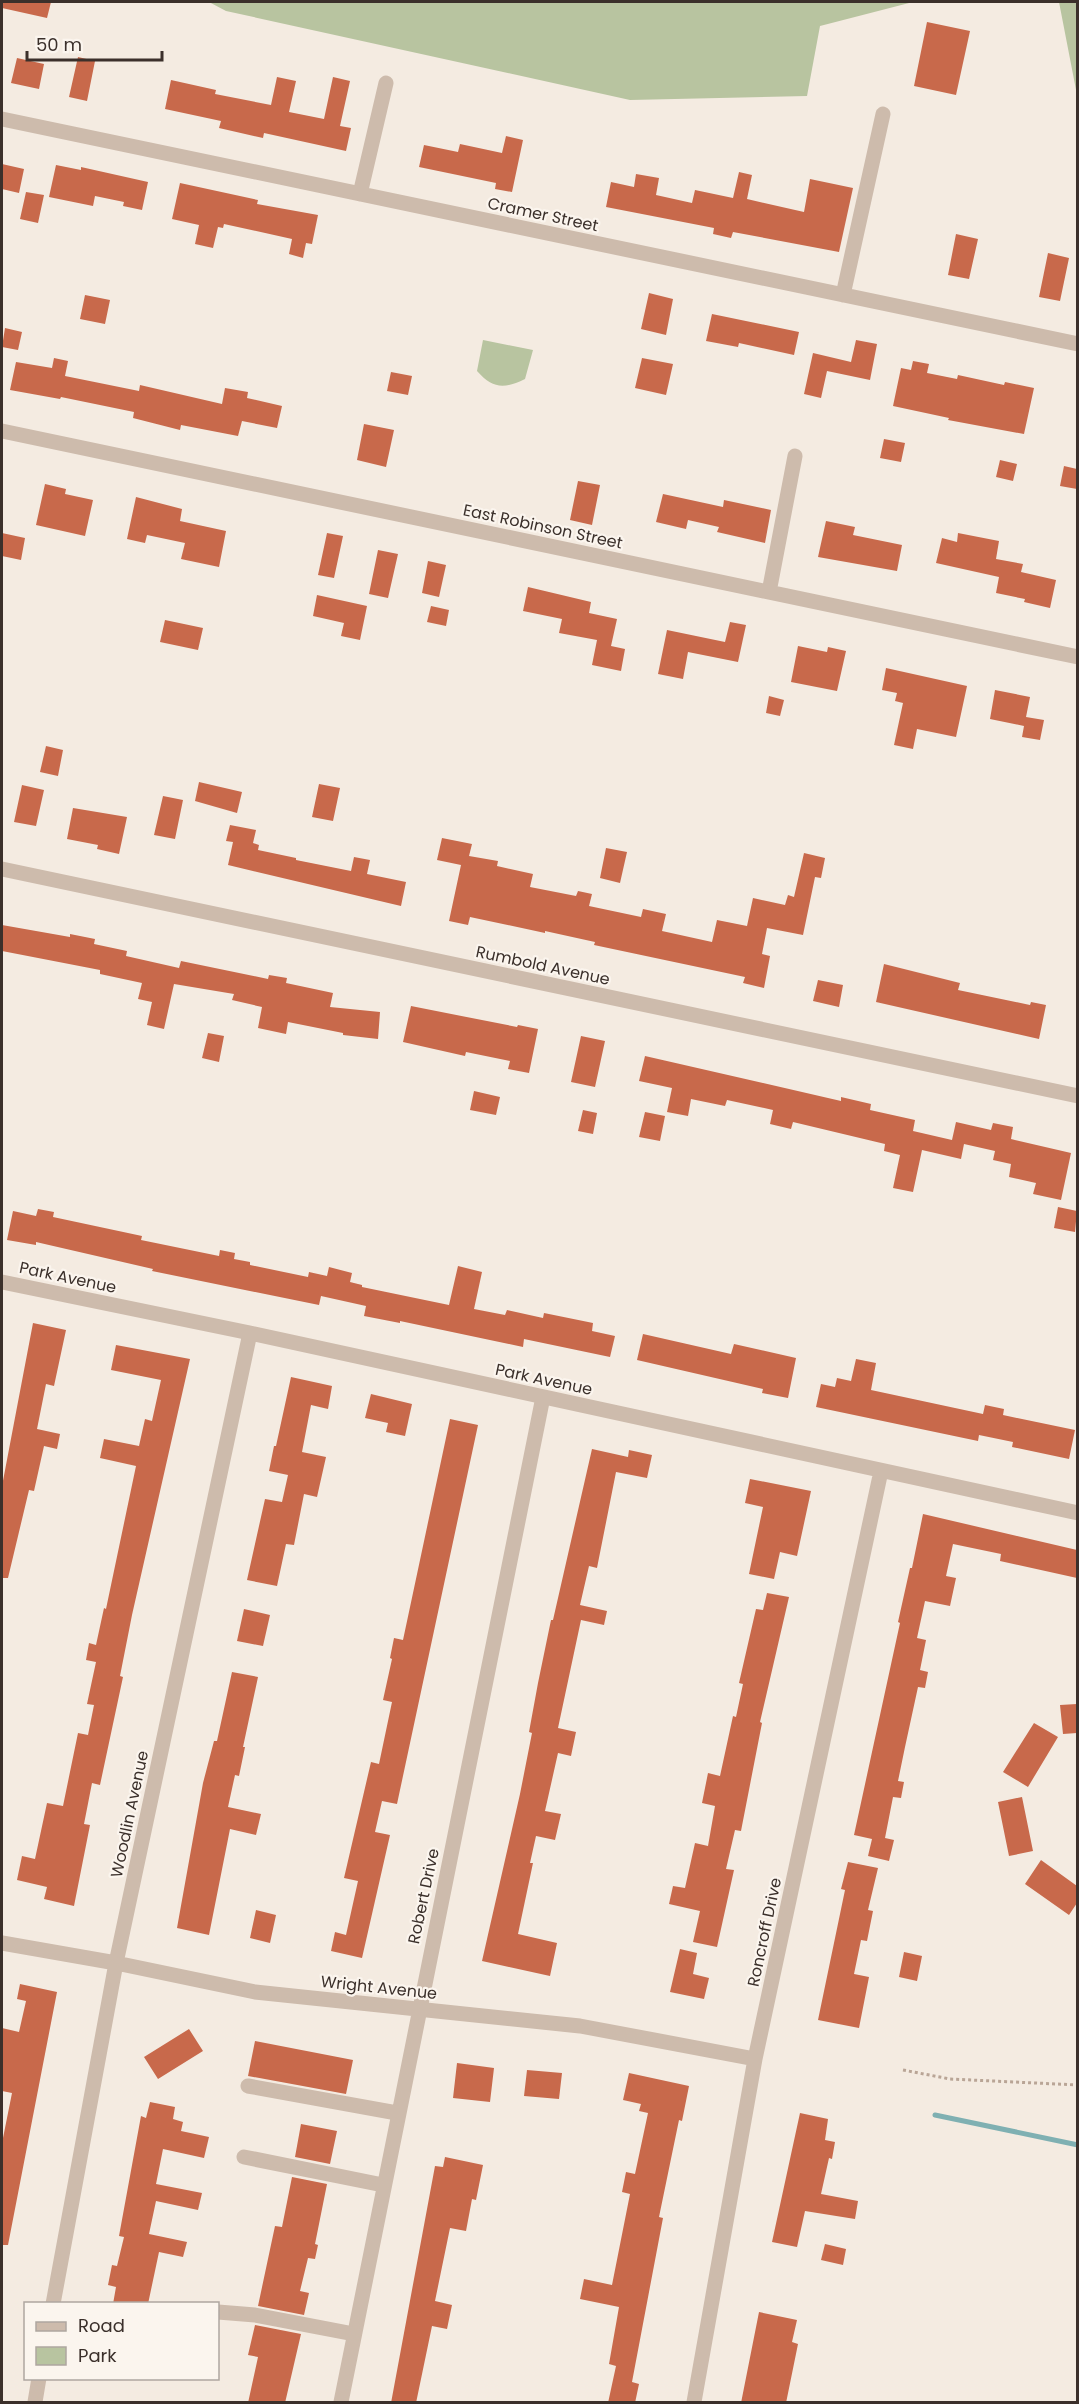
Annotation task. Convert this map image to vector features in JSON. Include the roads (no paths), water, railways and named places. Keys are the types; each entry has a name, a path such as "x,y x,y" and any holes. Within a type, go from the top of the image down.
{"street":[{"path":"360,194 386,83"},
{"path":"843,295 883,114"},
{"name":"Cramer Street","path":"2,119 1077,344"},
{"name":"East Robinson Street","path":"2,431 1077,657"},
{"path":"769,592 795,456"},
{"name":"Rumbold Avenue","path":"2,869 1077,1096"},
{"name":"Park Avenue","path":"2,1282 250,1333 1077,1513"},
{"name":"Woodlin Avenue","path":"53,2302 116,1963 250,1333"},
{"name":"Robert Drive","path":"340,2403 543,1397"},
{"name":"Roncroff Drive","path":"694,2403 755,2059 882,1471"},
{"name":"Wright Avenue","path":"2,1943 116,1963 255,1992 580,2026 755,2059"},
{"path":"248,2086 397,2113"},
{"path":"244,2157 383,2185"},
{"path":"219,2312 255,2315 354,2334"},
{"path":"35,2403 39,2380"}],"waterway":[{"path":"935,2115 1078,2145"}]}
